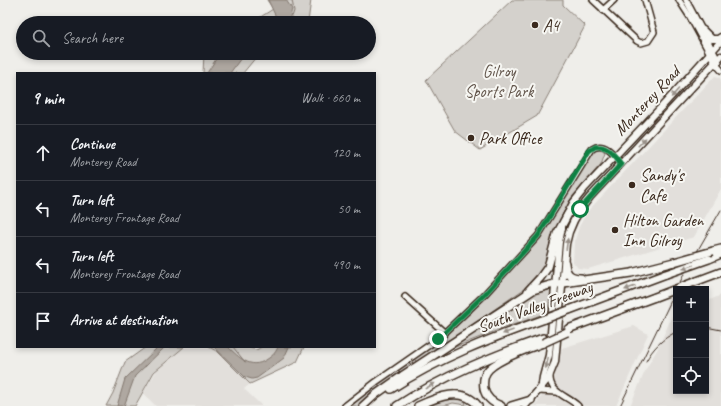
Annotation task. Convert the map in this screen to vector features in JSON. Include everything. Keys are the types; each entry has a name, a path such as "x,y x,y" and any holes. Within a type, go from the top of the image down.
{"highway":[{"path":"522,296 540,278 548,267 557,234 568,214"},
{"path":"363,406 375,395 402,376 522,296 540,287 627,274 721,249"},
{"name":"South Valley Freeway","path":"367,406 407,379 448,357 483,342 721,254"},
{"path":"565,263 567,273 574,278 627,274"},
{"name":"South Valley Freeway","path":"397,406 430,385 464,368 543,340 594,319 721,272"},
{"path":"488,406 483,390 484,377 488,370 494,365 543,340"},
{"path":"484,377 484,388 487,396 494,403 501,406"},
{"path":"418,406 444,396 458,394 470,398 478,406"},
{"path":"512,406 531,400"}],"main road":[{"path":"703,30 712,39 718,39 721,37"},
{"name":"Monterey Road","path":"542,384 549,355 560,236 575,200 721,41"},
{"name":"Monterey Road","path":"525,406 550,376 555,362 568,237 574,220 588,200 718,59"},
{"path":"574,220 572,214 585,188"}],"street":[{"path":"593,0 641,43 648,41 654,32 645,0"},
{"path":"603,10 614,0"},
{"path":"679,0 718,59 721,67"},
{"path":"686,0 703,30 712,51"},
{"path":"718,59 721,70"},
{"path":"345,406 445,333 484,295 538,236 590,150 595,147 602,146 615,156 621,164"},
{"path":"405,297 445,333"},
{"path":"550,376 551,384 557,392 573,401 578,406"},
{"path":"538,391 557,392"}],"shaded area":[{"path":"268,0 286,0 292,9 290,16 276,16"},
{"path":"215,60 240,60 231,72 208,72"},
{"path":"715,76 719,77 721,80 721,189 694,237 588,269 578,268 573,262 574,244 579,227 587,212"},
{"path":"721,295 721,406 630,406 646,369 657,350 673,316 673,394 709,394 709,301"},
{"path":"634,326 648,334 616,406 534,406 548,388 553,378 558,366 562,348"},
{"path":"157,348 164,348 135,376 124,406 117,406 125,379"},
{"path":"183,348 211,348 217,352 250,384 244,389 262,406 156,406 143,393 157,370"},
{"path":"215,348 229,348 245,361 255,364 266,360 277,348 289,348 284,358 257,378 252,379 245,377"}],"green space":[{"path":"267,0 311,0 309,16 262,16 273,9"},
{"name":"Gilroy Sports Park","path":"512,0 563,0 563,5 585,26 537,116 480,150 455,131 426,80"},
{"path":"204,60 254,60 244,72 203,72"},
{"path":"600,149 605,153 601,164 572,197 560,219 548,259 539,275 524,289 421,360 358,406 351,406 376,385 446,335 513,268 541,237 594,150"},
{"path":"551,290 549,312 482,336 442,353 521,300 538,291"},
{"path":"145,348 183,348 154,372 135,406 106,406 113,393 125,362"},
{"path":"211,348 251,348 256,350 260,348 304,348 297,362 250,384 218,352"},
{"path":"455,397 465,400 466,405 453,403 443,406 426,406"}],"waterway":[{"path":"292,0 294,11 292,16"},
{"path":"234,348 245,362"},
{"path":"145,367 150,362"}],"railway":[{"path":"620,406 684,274 721,210"},
{"path":"709,328 721,330"},
{"path":"646,361 658,344 673,334"}],"place":[{"name":"A4","path":"535,25"},
{"name":"Park Office","path":"471,138"},
{"name":"Sandy's Cafe","path":"632,185"},
{"name":"Hilton Garden Inn Gilroy","path":"615,230"}],"route":[{"path":"438,339 484,295 534,242 589,151 595,147 604,147 615,156 621,164 580,209"}]}
